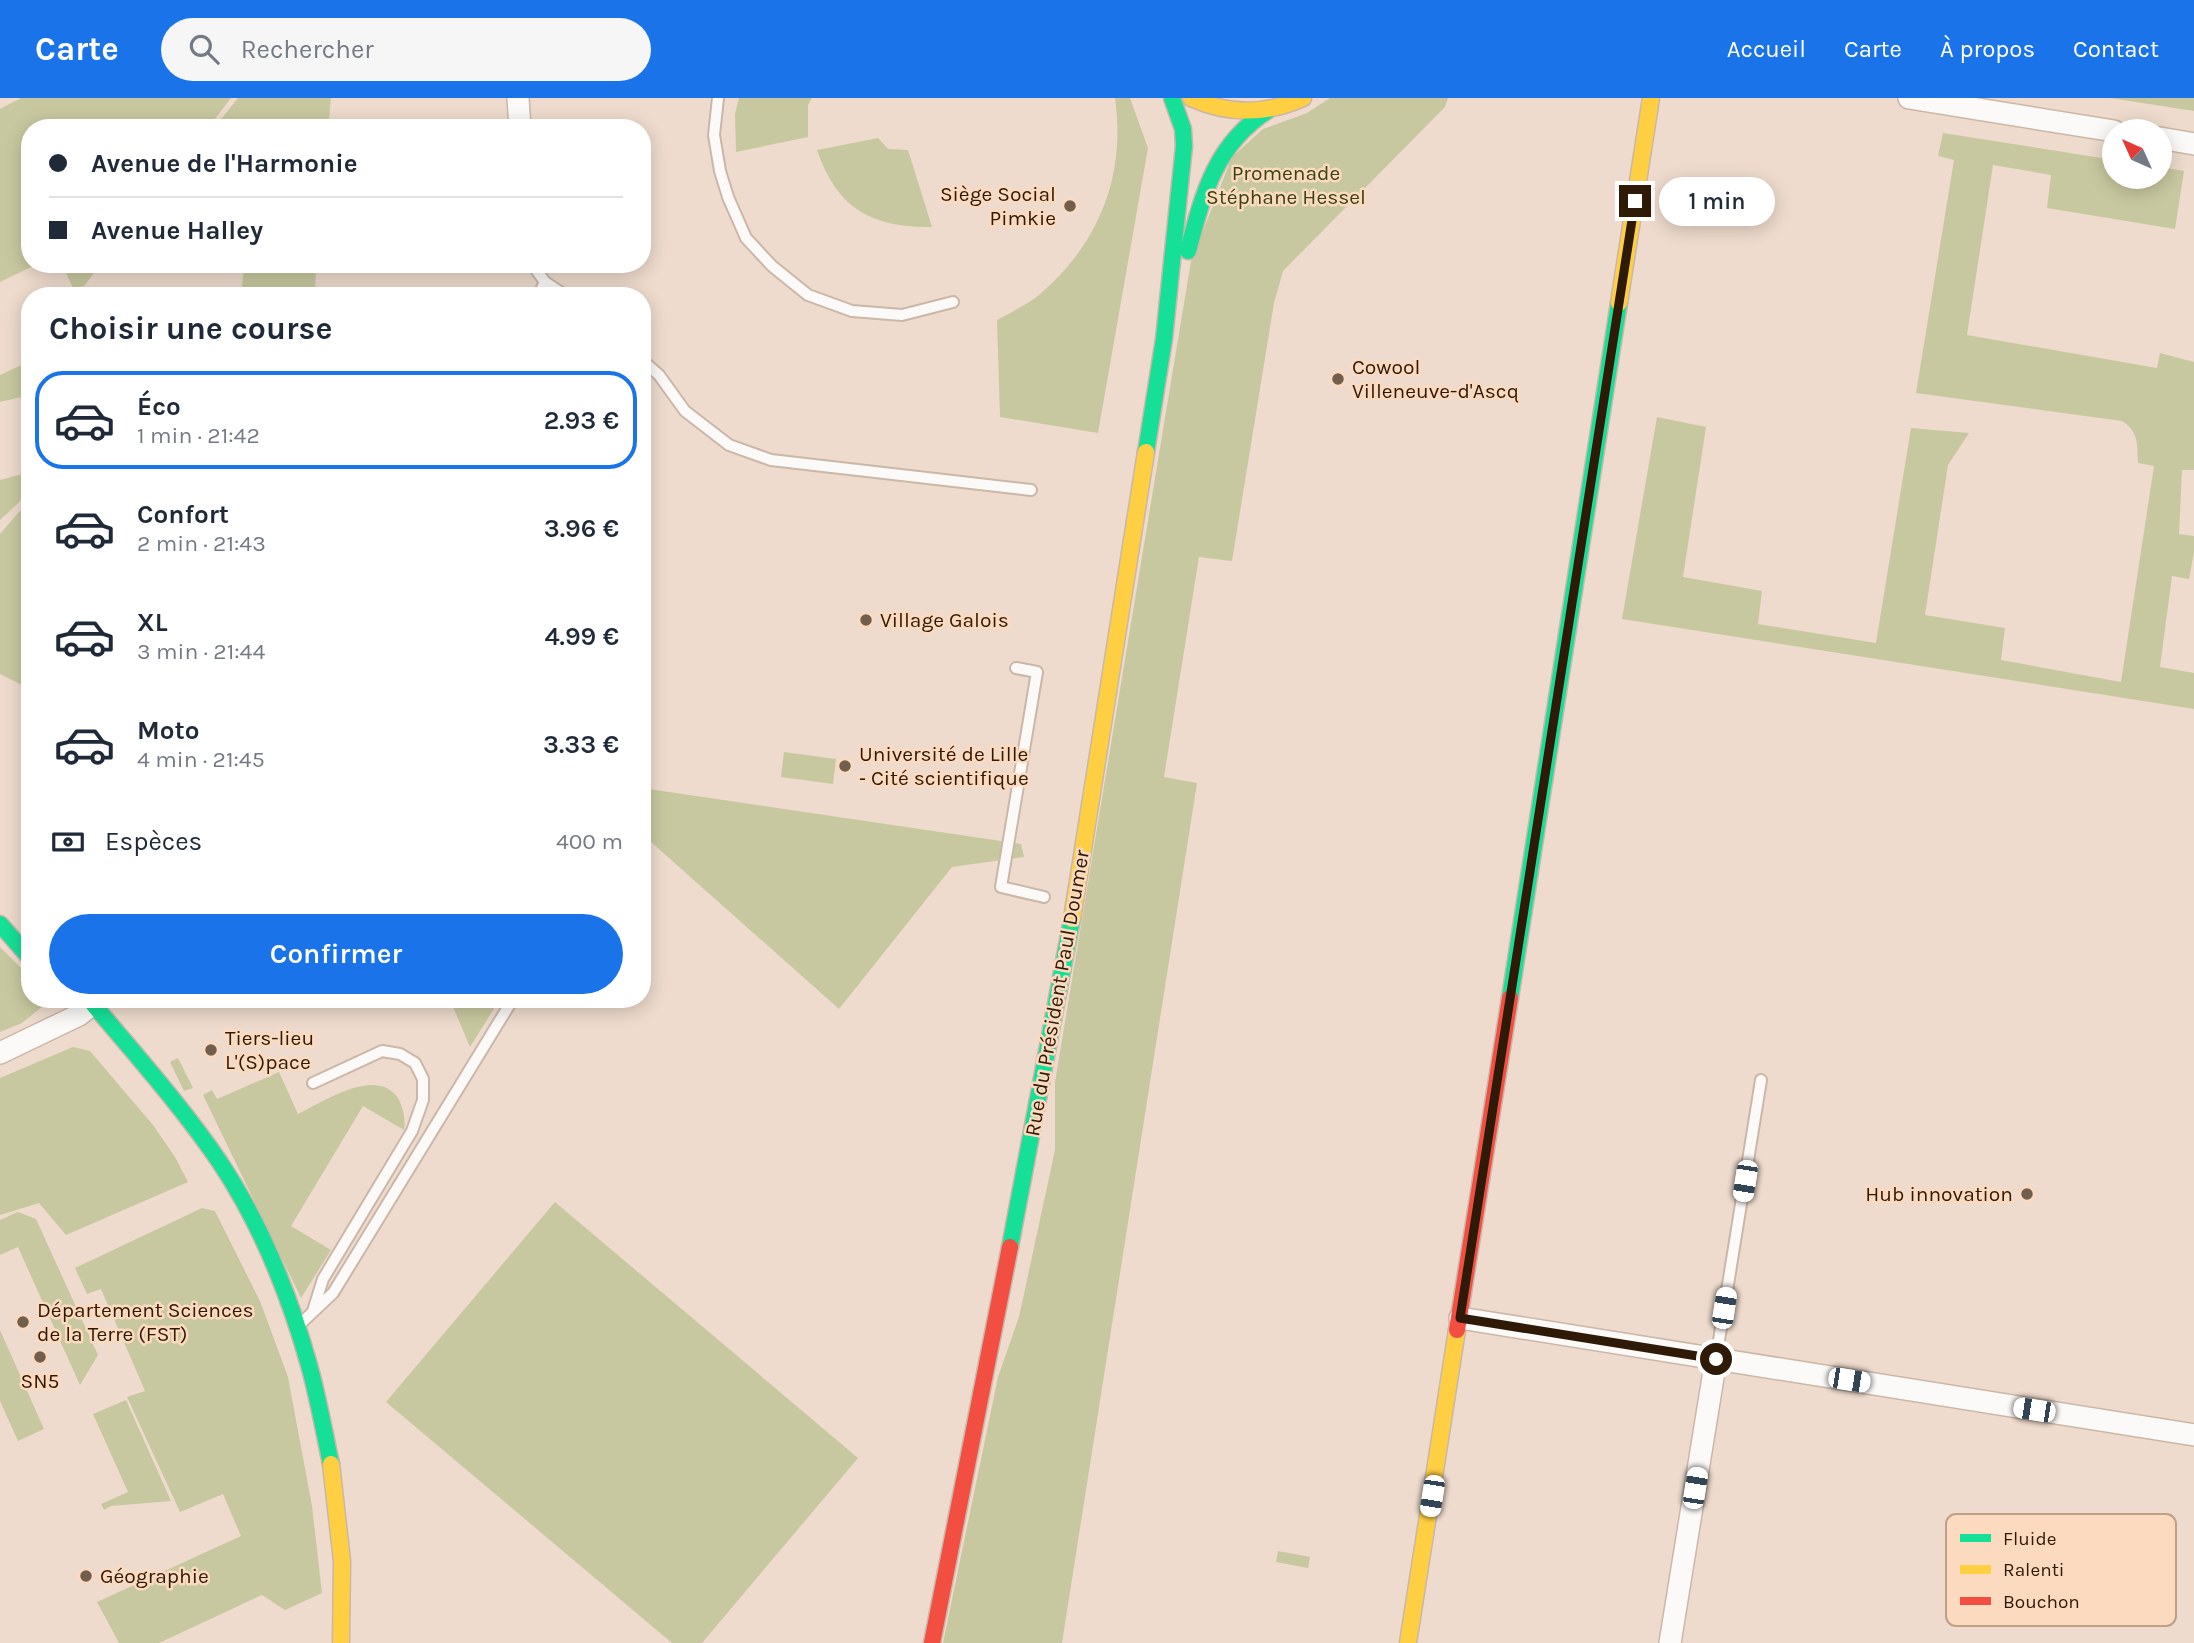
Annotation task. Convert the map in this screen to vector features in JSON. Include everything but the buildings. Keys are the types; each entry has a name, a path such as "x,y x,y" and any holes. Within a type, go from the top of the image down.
{"street":[{"path":"518,98 519,119"},
{"name":"Rue du Président Paul Doumer","path":"932,1643 1060,985 1164,339 1184,146 1183,129 1172,98"},
{"path":"1191,98 1229,111 1267,111 1303,98"},
{"path":"1408,1643 1651,98"},
{"path":"1909,98 1973,103 2102,128"},
{"name":"Rue du Président Paul Doumer","path":"1164,339 1199,208 1209,181 1236,135 1246,124 1267,111"},
{"path":"2172,140 2194,144"},
{"path":"0,910 21,928"},
{"path":"0,925 21,948"},
{"path":"0,1053 83,1008 183,1112 220,1163 259,1232 274,1265 317,1394 332,1466 342,1561 341,1643"},
{"path":"255,1267 284,1297"},
{"path":"1460,1318 2194,1435"},
{"path":"1670,1643 1716,1359"}],"lane":[{"path":"718,98 714,135 727,197 746,238 772,266 808,295 852,311 902,315 953,302"},
{"path":"538,273 552,287"},
{"path":"542,287 545,282"},
{"path":"651,367 659,374 685,411 729,444 771,460 1031,490"},
{"path":"1016,668 1037,672 1001,887 1044,897"},
{"path":"296,1328 333,1293 507,1008"},
{"path":"313,1083 383,1051 400,1054 415,1063 423,1079 423,1100 412,1131 323,1279 313,1314"},
{"path":"1716,1359 1761,1080"}],"green space":[{"path":"21,98 231,98 215,119 21,119 21,272 0,282 0,109"},
{"path":"238,98 331,98 329,119 221,119"},
{"path":"739,98 812,98 808,105 808,137 736,152 735,114"},
{"path":"1115,98 1130,98 1148,148 1098,433 1000,417 997,320 1039,295 1078,254 1092,231 1104,207 1112,181 1116,155"},
{"name":"Promenade Stéphane Hessel","path":"1330,98 1448,98 1445,107 1283,271 1274,303 1232,561 1199,557 1164,777 1197,783 1062,1643 943,1643 998,1377 1019,1317 1055,1150 1055,1082 1191,261 1232,157 1263,129 1307,113"},
{"path":"2110,98 2194,98 2194,111"},
{"path":"1943,133 2102,158 2102,189 2172,189 2172,169 2184,171 2175,229 2047,208 2051,175 1993,165 1967,335 2157,368 2160,353 2194,362 2194,470 2182,470 2179,534 2194,536 2194,552 2189,579 2172,576 2160,667 2194,673 2194,709 1622,619 1657,417 1706,427 1683,577 1762,591 1758,624 1876,643 1911,428 1969,433 1948,465 1925,615 2005,628 2001,660 2121,682 2154,466 2138,463 2136,439 2132,430 2122,421 1916,393 1954,160 1938,156"},
{"path":"878,138 888,149 908,150 932,227 892,224 875,219 846,201 835,187 817,150"},
{"path":"66,273 94,273 84,286 73,287"},
{"path":"243,273 316,273 315,287 242,287"},
{"path":"21,365 21,397 0,402 0,375"},
{"path":"21,474 21,500 0,520 0,480"},
{"path":"21,511 21,684 0,674 0,534"},
{"path":"784,752 836,759 833,784 781,777"},
{"path":"651,789 1021,844 1024,857 952,867 839,1009 651,842"},
{"path":"0,947 21,968 21,1008 41,1008 22,1023 0,1032"},
{"path":"454,1008 494,1008 470,1047"},
{"path":"73,1047 90,1051 153,1125 188,1182 66,1235 39,1203 0,1215 0,1078"},
{"path":"178,1058 193,1088 184,1091 170,1062"},
{"path":"279,1072 298,1114 335,1095 363,1086 377,1085 388,1089 398,1098 404,1118 404,1130 363,1106 291,1226 331,1250 301,1298 203,1095 212,1090 217,1099"},
{"path":"555,1202 858,1458 702,1643 672,1643 386,1402"},
{"path":"202,1208 215,1211 260,1301 288,1377 312,1506 322,1593 285,1610 262,1595 159,1643 119,1643 97,1602 241,1536 223,1494 180,1512 127,1397 145,1391 101,1289 87,1294 75,1268"},
{"path":"18,1212 36,1219 98,1355 80,1385 18,1247 0,1255 0,1220"},
{"path":"0,1330 44,1429 18,1441 0,1401"},
{"path":"126,1400 171,1501 111,1506 104,1510 101,1504 128,1492 93,1414"},
{"path":"1278,1551 1310,1557 1308,1568 1276,1562"}],"traffic: fast":[{"path":"1146,452 1164,339 1184,146 1183,129 1172,98"},
{"path":"1188,251 1199,210 1223,155 1249,124 1267,111"},
{"path":"1510,998 1619,303"},
{"path":"1010,1247 1072,919"},
{"path":"0,924 21,948"},
{"path":"97,1008 188,1119 219,1161 248,1209 283,1285 301,1338 331,1464"}],"traffic: slow":[{"path":"1191,98 1219,108 1247,111 1275,108 1303,98"},
{"path":"1619,303 1651,98"},
{"path":"1072,919 1146,452"},
{"path":"1408,1643 1457,1330"},
{"path":"331,1464 342,1561 341,1643"}],"traffic: jam":[{"path":"1457,1330 1510,998"},
{"path":"932,1643 1010,1247"}],"place":[{"name":"Siège Social Pimkie","path":"1070,206"},
{"name":"Cowool Villeneuve-d'Ascq","path":"1338,379"},
{"name":"Village Galois","path":"866,620"},
{"name":"Université de Lille ‐ Cité scientifique","path":"845,766"},
{"name":"Tiers-lieu L'(S)pace","path":"211,1050"},
{"name":"Hub innovation","path":"2027,1194"},
{"name":"Département Sciences de la Terre (FST)","path":"23,1322"},
{"name":"SN5","path":"40,1357"},
{"name":"Géographie","path":"86,1576"}],"route":[{"path":"1635,201 1460,1318 1716,1359"}]}
